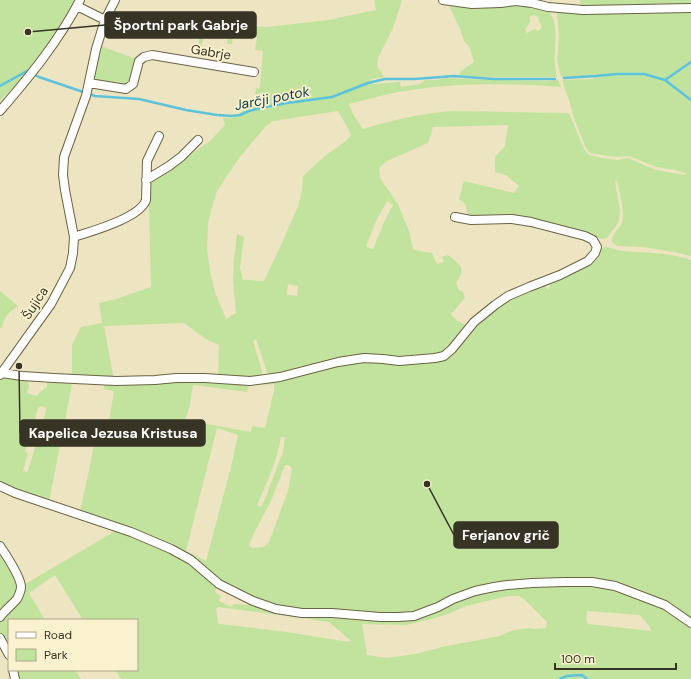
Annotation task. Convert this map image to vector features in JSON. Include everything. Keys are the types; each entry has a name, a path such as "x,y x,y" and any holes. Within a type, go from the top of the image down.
{"street":[{"name":"Šujica","path":"1,374 51,304 70,268 74,237 63,175 64,157 87,90 96,48 105,20 115,0"},
{"path":"443,0 472,4 516,1 532,3 548,8 583,10 691,8"},
{"path":"0,111 36,68 67,23 78,3 105,20"},
{"name":"Gabrje","path":"87,90 126,89 133,84 140,61 144,57 152,55 254,72"},
{"path":"74,237 108,226 135,213 145,205 146,161 159,136"},
{"path":"146,180 175,162 198,140"},
{"path":"1,374 116,381 176,378 250,381 280,377 338,362 364,358 399,361 435,358 444,356 452,349 474,322 508,296 560,275 588,261 595,253 596,247 592,240 585,236 531,222 512,219 471,220 455,217"},
{"path":"0,486 15,493 131,532 170,549 190,560 219,584 253,602 276,609 380,617 414,616 475,591 501,586 532,583 592,582 615,586 665,604 691,623"},
{"path":"0,546 18,577 21,587 20,594 16,601 7,608 0,617"},
{"path":"0,638 8,653"}],"green space":[{"path":"0,0 75,0 41,55 0,101"},
{"path":"374,0 402,0 393,28 378,58 377,66 384,77 371,79 373,84 400,82 401,87 420,84 425,80 446,78 558,80 561,87 480,84 439,86 393,93 349,104 354,116 363,129 407,117 453,111 569,113 584,149 589,155 618,160 628,158 656,170 685,175 686,173 656,167 629,156 618,157 590,153 586,148 573,115 562,80 594,79 594,76 561,77 557,60 559,36 557,13 559,11 691,10 691,256 654,249 617,246 612,242 613,236 621,225 623,218 617,180 615,181 620,211 619,220 607,238 597,238 575,230 473,219 468,215 465,204 459,199 464,181 514,193 519,186 506,175 495,172 495,157 505,146 508,125 433,127 428,143 387,161 379,168 380,178 398,204 409,231 413,249 432,253 437,264 444,262 442,257 448,255 461,267 461,273 456,283 459,290 463,292 465,298 451,314 456,320 468,326 442,355 409,358 389,357 277,375 268,375 256,339 253,341 262,371 261,377 218,377 219,345 206,339 184,323 104,326 114,380 72,378 72,345 81,327 102,323 99,303 151,287 149,183 210,141 225,125 223,118 233,118 234,115 247,109 252,104 256,87 258,89 260,87 263,51 255,50 257,37 233,34 232,44 227,44 228,34 206,29 201,48 198,46 201,28 189,27 186,24 176,23 180,15 234,26 267,27 337,19 376,10","holes":["338,111 351,135 347,140 325,156 303,176 302,191 298,206 264,281 243,280 240,268 244,237 237,234 233,280 236,313 226,319 215,292 207,249 208,223 217,191 239,158 265,127 273,121","387,201 393,205 373,249 366,247 375,223","288,284 298,286 297,296 287,295"]},
{"path":"580,0 691,0 691,6 581,8"},
{"path":"520,4 538,7 547,11 554,21 556,36 555,70 557,77 459,76 461,71 474,62 469,46 464,41 450,5","holes":["534,15 538,17 542,28 538,31 535,29 527,33 525,30 531,20 529,17"]},
{"path":"101,46 136,59 130,82 127,85 122,86 122,83 114,81 114,84 105,83 97,80 93,75"},
{"path":"606,247 622,251 666,254 691,260 691,619 675,606 623,587 495,583 412,614 383,616 276,607 231,590 192,558 80,512 98,425 108,427 114,391 104,389 104,385 209,381 302,373 364,360 439,360 500,303 544,284 548,290 550,288 549,282 602,248","holes":["274,384 274,390 265,428 252,426 251,432 185,420 190,405 193,385 247,392 249,385","217,428 238,435 206,561 186,551","281,437 285,437 283,452 261,507 257,505 277,454","285,465 289,465 292,469 288,491 269,542 264,547 252,548 249,545 271,501"]},
{"path":"0,291 18,306 7,315 0,329"},
{"path":"4,377 28,381 29,387 27,393 37,396 47,387 47,382 72,384 49,502 0,485 0,380","holes":["41,406 46,408 28,471 23,471 28,453 25,452 38,408"]},
{"path":"117,530 171,552 198,569 218,585 215,592 221,596 219,601 231,607 234,604 253,604 395,619 476,594 503,588 557,584 602,586 656,603 691,625 691,679 121,679 116,671 138,671 138,619 82,619 55,575 29,593 44,619 8,619 8,648 0,633 0,621 22,586","holes":["508,596 519,596 525,600 547,622 546,628 528,628 511,631 499,636 446,646 415,654 387,658 367,655 362,624 406,625 448,614 466,606","218,607 329,622 350,640 349,642 287,632 220,624 218,623 216,609","587,611 640,615 650,627 651,631 588,624 586,619"]},
{"path":"0,552 16,579 18,592 0,613"},
{"path":"16,671 76,671 81,679 18,679"}],"waterway":[{"name":"Jarčji potok","path":"665,80 691,62"},
{"name":"Jarčji potok","path":"0,86 27,71 39,77 95,96 139,99 186,110 231,116 240,115 260,108 332,97 368,83 385,79 415,79 454,76 493,79 555,79"},
{"name":"Jarčji potok","path":"564,78 617,74 644,74 665,80 691,100"},
{"path":"560,679 567,676 582,675 587,679"}],"place":[{"name":"Športni park Gabrje","path":"28,32"},
{"name":"Kapelica Jezusa Kristusa","path":"19,366"},
{"name":"Ferjanov grič","path":"427,484"}]}
